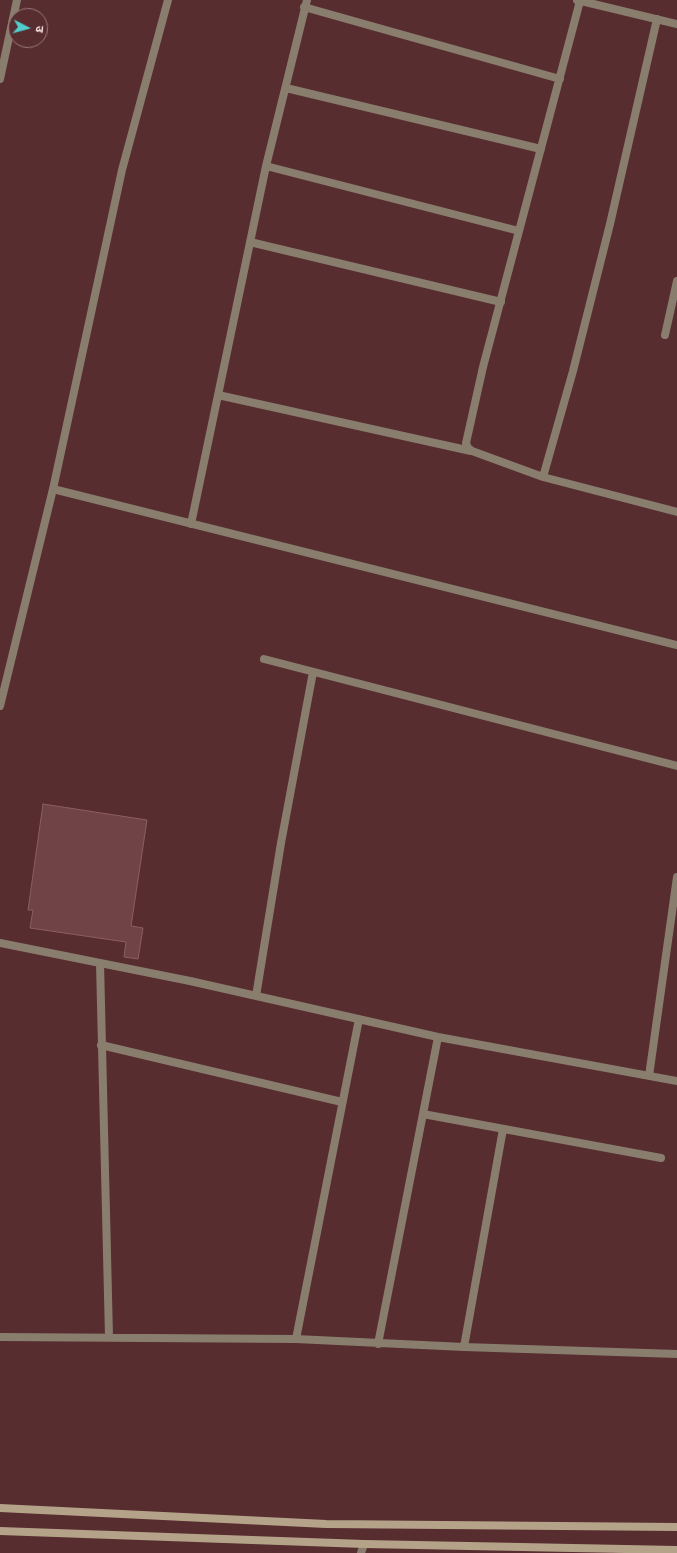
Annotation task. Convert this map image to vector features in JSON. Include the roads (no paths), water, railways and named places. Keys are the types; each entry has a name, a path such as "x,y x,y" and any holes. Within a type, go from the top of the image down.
{"street":[{"path":"0,79 17,0"},
{"path":"0,706 53,489 122,170 168,0"},
{"path":"472,452 468,448 467,437 519,231 560,79 579,0 677,24"},
{"path":"192,524 266,166 305,4 560,79"},
{"path":"543,477 573,371 610,224 658,19"},
{"path":"286,88 541,149"},
{"path":"266,166 519,231"},
{"path":"250,242 501,302"},
{"path":"665,335 677,281"},
{"path":"218,395 472,452 543,477 677,512"},
{"path":"53,489 677,645"},
{"path":"264,659 677,766"},
{"path":"256,996 281,843 313,672"},
{"path":"649,1076 677,877"},
{"path":"0,943 256,996 438,1036 677,1081"},
{"path":"100,963 109,1338"},
{"path":"296,1339 359,1019"},
{"path":"378,1344 438,1036"},
{"path":"101,1045 342,1102"},
{"path":"423,1114 661,1158"},
{"path":"464,1347 503,1129"},
{"path":"0,1337 296,1339 378,1344 677,1354"},
{"path":"0,1508 326,1524 677,1527"},
{"path":"0,1531 364,1544 677,1550"},
{"path":"361,1553 364,1544"}]}
